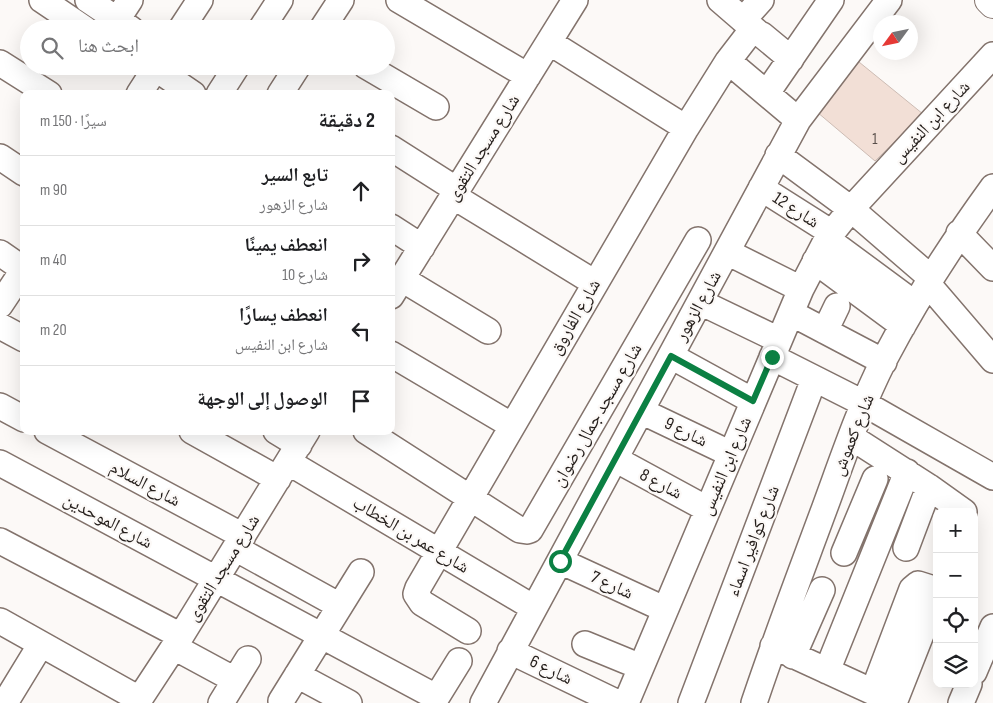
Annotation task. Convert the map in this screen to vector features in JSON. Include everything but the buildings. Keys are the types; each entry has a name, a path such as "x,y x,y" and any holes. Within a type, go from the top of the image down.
{"main road":[{"path":"989,0 993,4"}],"street":[{"path":"42,0 72,20"},
{"path":"88,0 122,19"},
{"path":"187,20 200,0"},
{"path":"267,20 280,0"},
{"path":"328,20 341,0"},
{"path":"399,0 528,76"},
{"name":"شارع مسجد التقوى","path":"397,288 574,0"},
{"path":"720,0 791,59"},
{"name":"شارع الفاروق","path":"468,631 422,603 416,594 511,425 686,128 728,61 752,32 750,26 761,0"},
{"path":"767,94 831,0"},
{"name":"شارع الزهور","path":"483,703 778,154 798,120 889,0"},
{"path":"549,42 686,128"},
{"name":"شارع ابن النفيس","path":"629,701 664,609 801,289 829,236 851,209 993,55"},
{"path":"728,61 798,120"},
{"path":"0,63 43,90"},
{"path":"151,75 184,90"},
{"path":"222,90 231,75"},
{"path":"283,90 292,75"},
{"path":"381,75 436,107"},
{"path":"395,151 455,193 595,283"},
{"path":"778,154 851,209 993,360"},
{"path":"0,157 20,170"},
{"name":"شارع كعموش","path":"754,703 783,651 812,540 851,436 884,362 903,326 959,233 993,187"},
{"name":"شارع 12","path":"761,188 829,236 925,289"},
{"path":"395,230 422,247"},
{"path":"959,233 993,268"},
{"name":"شارع مسجد جمال رضوان","path":"471,499 520,530 530,530 698,240"},
{"path":"727,252 801,289"},
{"path":"0,253 20,266"},
{"path":"815,261 903,326"},
{"path":"0,305 20,275"},
{"path":"397,288 488,331"},
{"path":"700,302 776,349 814,379 865,404 993,477"},
{"path":"825,331 838,306"},
{"path":"791,313 884,362"},
{"path":"0,326 20,337"},
{"path":"395,356 511,425"},
{"path":"671,356 753,401"},
{"name":"شارع كوافير اسماء","path":"691,703 814,379"},
{"path":"0,406 20,417"},
{"name":"شارع 9","path":"641,410 731,454"},
{"name":"شارع السلام","path":"54,435 239,542 340,606"},
{"path":"210,435 293,454"},
{"path":"279,435 293,454"},
{"path":"372,435 471,499"},
{"path":"851,436 958,508"},
{"name":"شارع مسجد التقوى","path":"138,701 293,454"},
{"name":"شارع عمر بن الخطاب","path":"293,454 440,551 534,608"},
{"name":"شارع 8","path":"615,459 708,509"},
{"name":"شارع الموحدين","path":"0,463 321,636 435,700"},
{"path":"827,671 907,472"},
{"path":"844,553 875,479"},
{"path":"906,548 929,487"},
{"path":"812,540 870,564"},
{"path":"4,551 177,641 235,680"},
{"name":"شارع 7","path":"560,561 664,609"},
{"path":"281,701 361,572"},
{"path":"887,699 912,589 918,584 933,589"},
{"path":"822,590 783,651 887,699"},
{"path":"887,699 935,598"},
{"path":"0,621 138,701"},
{"path":"978,663 993,627"},
{"path":"5,703 41,644"},
{"path":"585,644 641,667"},
{"name":"شارع 6","path":"510,651 629,701"},
{"path":"221,703 248,659"},
{"path":"435,700 458,661"},
{"path":"297,675 339,701"},
{"path":"962,703 968,688"}],"route":[{"path":"560,561 671,356 753,401 772,357"}]}
